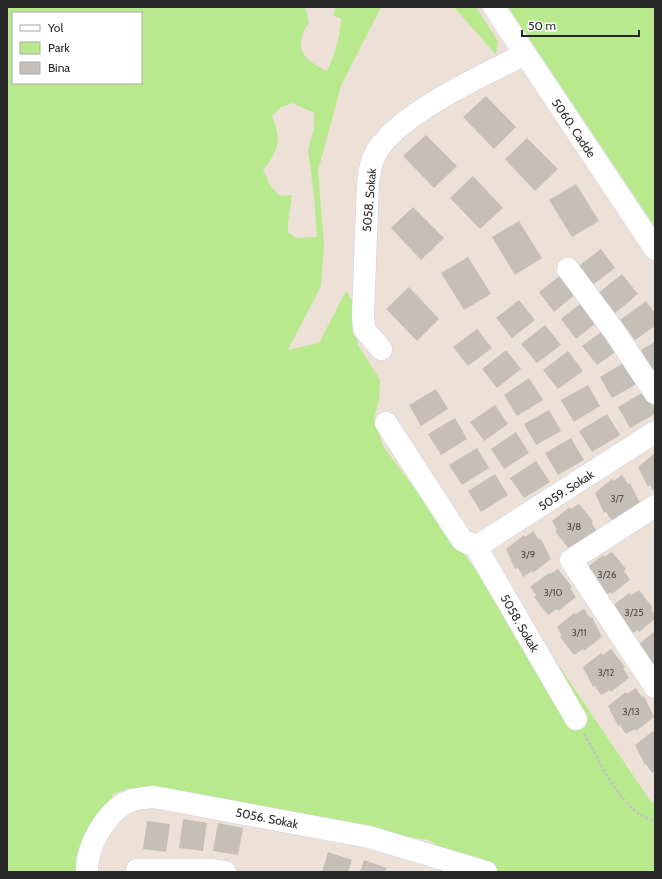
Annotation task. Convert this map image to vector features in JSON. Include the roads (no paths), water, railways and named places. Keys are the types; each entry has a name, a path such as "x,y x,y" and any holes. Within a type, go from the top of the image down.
{"street":[{"name":"5060. Cadde","path":"494,7 655,249"},
{"name":"5058. Sokak","path":"381,349 364,329 368,183 370,168 377,151 403,124 454,91 524,54"},
{"path":"568,269 614,331 655,393"},
{"name":"5058. Sokak","path":"386,423 462,540 476,547 576,719"},
{"name":"5059. Sokak","path":"476,547 655,432"},
{"path":"655,506 571,560 655,687"},
{"name":"5056. Sokak","path":"87,872 90,849 96,835 114,813 129,801 154,797 369,837 486,872"},
{"path":"137,870 212,870 225,872"}]}
